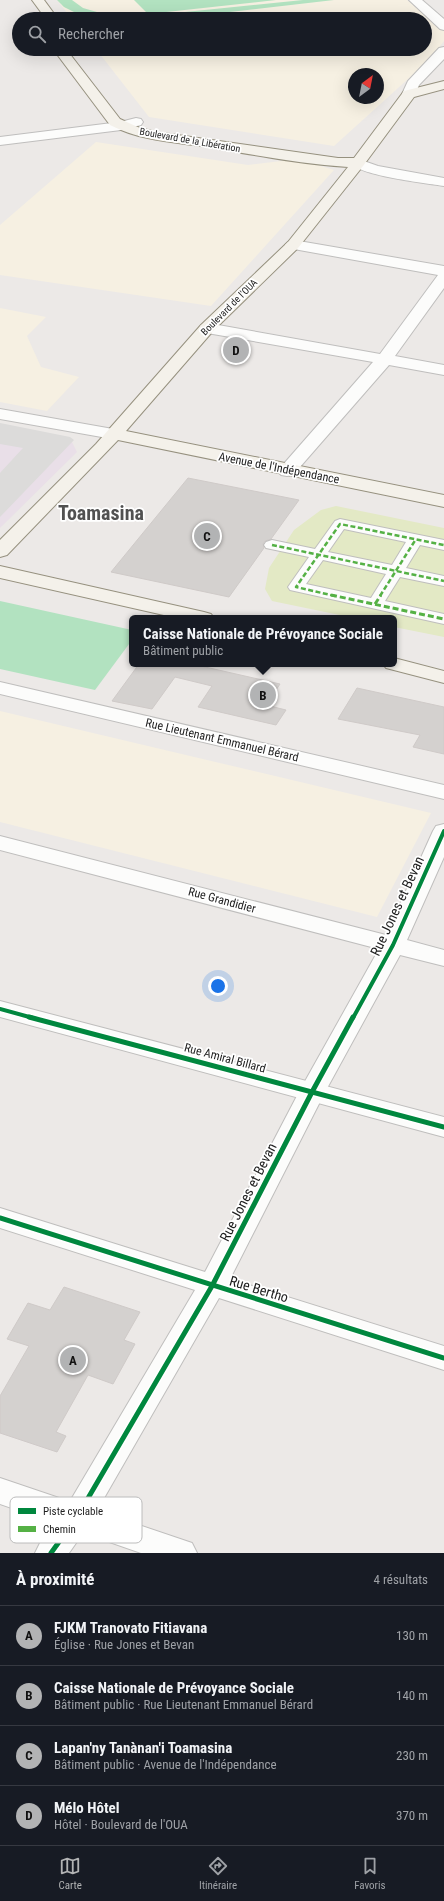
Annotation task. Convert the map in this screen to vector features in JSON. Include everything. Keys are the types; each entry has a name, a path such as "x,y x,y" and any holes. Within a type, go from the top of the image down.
{"main road":[{"path":"38,0 47,12"},
{"path":"64,56 115,122 121,126"},
{"path":"81,56 90,68"},
{"path":"409,94 444,85"},
{"name":"Boulevard de l'OUA","path":"0,551 102,448 207,328 293,244 358,163 409,94"},
{"name":"Boulevard de la Libération","path":"123,111 128,117 136,122 152,126 328,155 358,163"},
{"name":"Boulevard de la Libération","path":"121,126 152,134 322,162 358,163"},
{"name":"Avenue de l'Indépendance","path":"113,434 287,471 444,501"},
{"path":"0,572 191,615"},
{"path":"397,665 444,677"}],"street":[{"path":"415,0 428,12"},
{"path":"432,15 444,26"},
{"name":"Boulevard de l'OUA","path":"409,94 413,84 444,51"},
{"path":"0,141 121,126 136,122"},
{"name":"Boulevard de la Libération","path":"358,163 444,176"},
{"name":"Boulevard de la Libération","path":"358,163 375,170 444,182"},
{"path":"293,244 444,271"},
{"path":"287,471 385,360 444,277"},
{"path":"207,328 444,370"},
{"path":"0,414 113,434"},
{"path":"444,545 340,524 296,587 444,619"},
{"path":"375,604 416,540"},
{"path":"272,545 444,581"},
{"name":"Rue Lieutenant Emmanuel Bérard","path":"0,688 444,792"},
{"name":"Rue Jones et Bevan","path":"89,1497 212,1286 312,1092 392,945 444,831"},
{"name":"Rue Grandidier","path":"0,842 444,958"},
{"name":"Rue Amiral Billard","path":"0,1009 444,1127"},
{"name":"Rue Bertho","path":"0,1218 444,1358"},
{"path":"0,1491 18,1497"},
{"path":"142,1540 181,1553"},
{"name":"Rue Jones et Bevan","path":"51,1553 58,1543"}],"shaded area":[{"path":"57,0 407,0 421,12 66,12"},
{"path":"432,21 444,31 444,41 429,60 384,101 384,68 348,68 348,104 380,104 334,146 149,117 101,56 432,56"},
{"path":"96,142 248,165 298,159 334,170 211,306 0,275 0,225"},
{"path":"0,308 46,317 27,336 41,367 79,377 47,411 0,402"},
{"path":"0,423 70,437 74,440 0,517 0,473 23,448 0,444"},
{"path":"0,425 71,440 77,452 0,528"},
{"path":"0,711 431,813 377,917 0,822"}],"green space":[{"path":"57,0 72,0 83,8 97,12 74,12 64,7"},
{"path":"134,0 276,0 166,12 146,12"},
{"path":"303,0 334,0 230,12 185,12"},
{"path":"336,506 444,528 444,637 397,628 397,615 340,615 272,601 265,589 269,568 294,530 321,510"},
{"path":"0,601 129,629 129,644 95,690 0,669"}],"building":[{"path":"188,478 299,500 271,539 265,541 263,544 264,548 229,597 111,572"},
{"path":"137,667 205,667 280,684 266,705 286,710 276,725 198,707 212,686 175,677 152,709 112,701"},
{"path":"357,688 444,707 444,754 413,747 420,735 338,719"},
{"path":"64,1287 140,1312 124,1340 135,1344 113,1384 88,1375 56,1432 66,1436 57,1452 0,1433 0,1396 29,1346 7,1339 28,1303 50,1310"}],"marked path":[{"path":"444,545 340,524 296,587 444,619"},
{"path":"375,604 416,539"},
{"path":"272,545 444,581"}],"cycle path":[{"path":"89,1497 212,1286 312,1092 393,945 444,831"},
{"path":"0,1009 444,1127"},
{"path":"0,1218 444,1358"},
{"path":"51,1553 58,1543"}],"place":[{"name":"Mélo Hôtel","path":"236,350"},
{"name":"Lapan'ny Tanànan'i Toamasina","path":"207,536"},
{"name":"Caisse Nationale de Prévoyance Sociale","path":"263,695"},
{"name":"FJKM Tranovato Fitiavana","path":"73,1360"}],"district":[{"name":"Toamasina","path":"101,513"}]}
